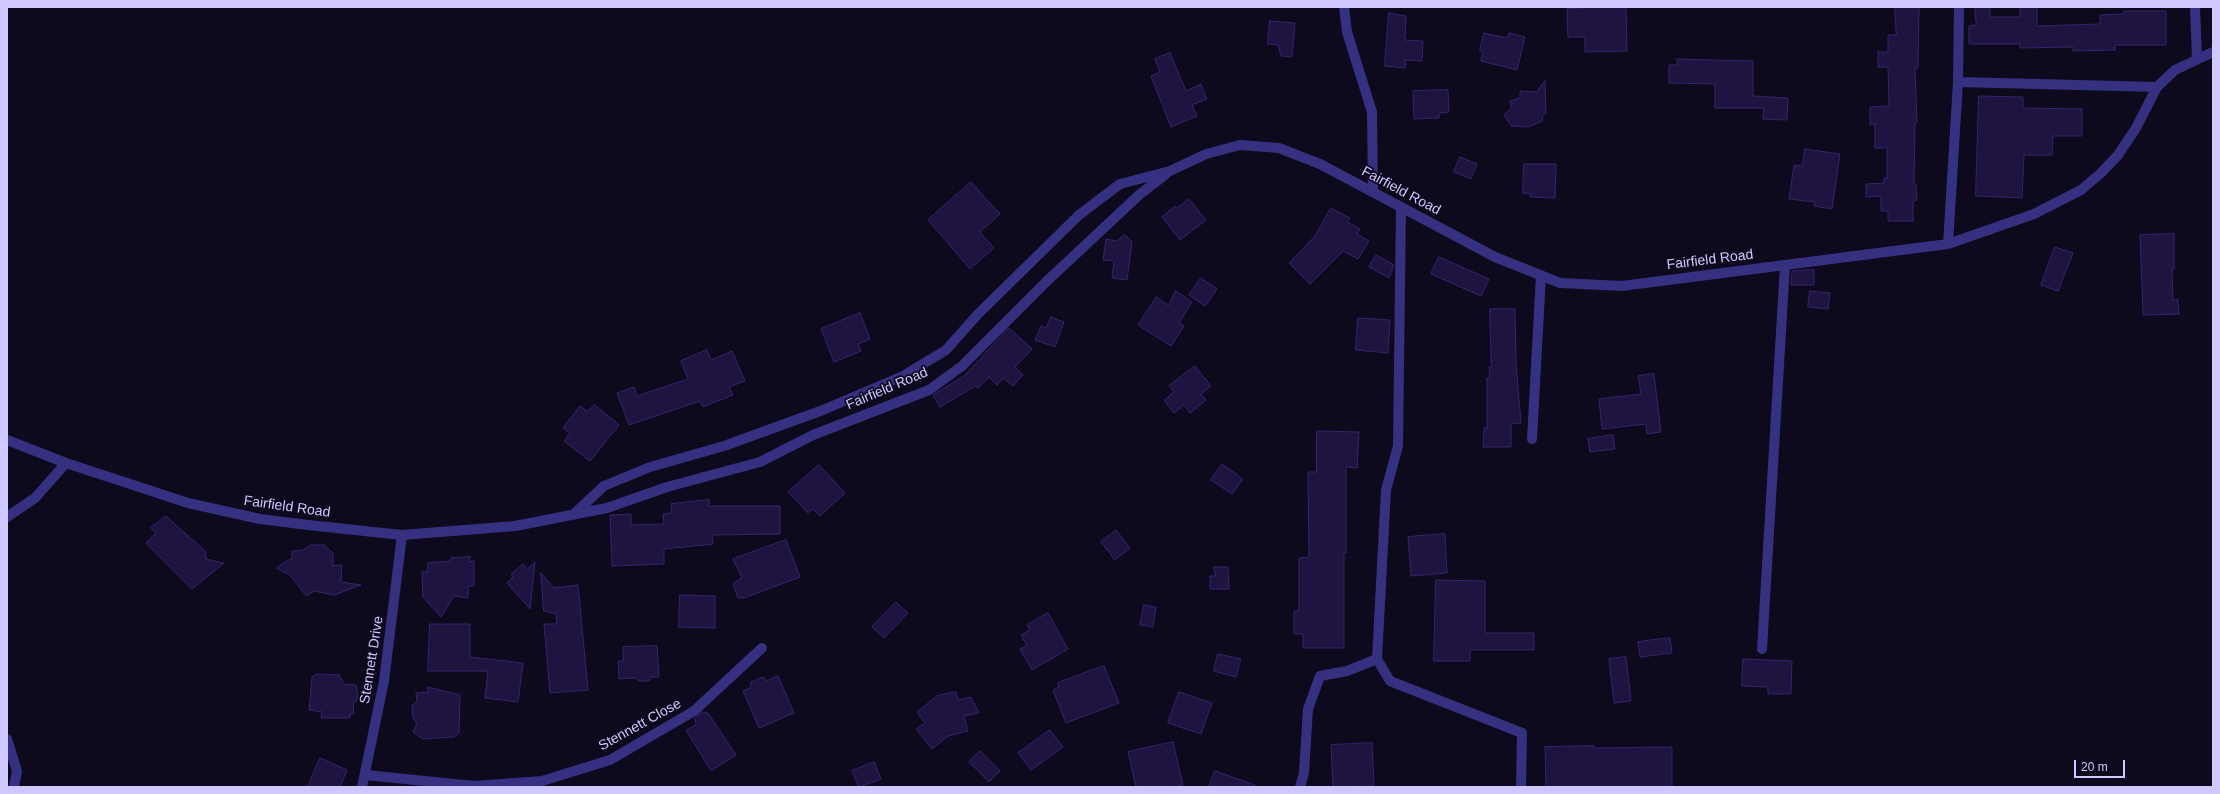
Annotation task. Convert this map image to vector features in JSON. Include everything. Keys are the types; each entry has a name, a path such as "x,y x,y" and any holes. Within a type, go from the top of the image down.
{"street":[{"path":"1344,7 1347,32 1372,112 1373,192"},
{"path":"1948,244 1958,82 1959,7"},
{"path":"2195,7 2197,59"},
{"name":"Fairfield Road","path":"7,440 66,463 188,502 260,519 402,535 515,526 607,508 667,487 760,462 813,435 929,390 962,366 1047,281 1139,195 1170,172 1206,154 1240,145 1279,148 1320,164 1495,257 1560,283 1622,286 1948,244 2034,214 2081,190 2101,173 2118,155 2136,128 2158,86 2175,70 2213,52"},
{"path":"1958,82 2158,86"},
{"name":"Fairfield Road","path":"574,514 604,486 610,483 650,467 724,446 809,415 903,376 946,350 983,309 1079,215 1120,184 1170,172"},
{"path":"1401,207 1398,446 1386,490 1378,659 1390,681 1522,733 1522,787"},
{"path":"1762,649 1785,265"},
{"path":"1532,439 1541,275"},
{"path":"7,517 35,498 66,463"},
{"name":"Stennett Drive","path":"362,787 366,775 384,681 402,535"},
{"name":"Stennett Close","path":"366,775 474,786 542,780 610,760 694,711 762,648"},
{"path":"1300,787 1304,773 1308,709 1320,676 1347,671 1378,659"},
{"path":"7,739 17,771 14,787"}],"building":[{"path":"1626,7 1627,51 1585,52 1585,37 1568,37 1567,9"},
{"path":"1895,7 1919,7 1918,68 1915,68 1917,122 1915,122 1914,184 1916,184 1917,200 1913,201 1913,221 1888,221 1888,211 1881,211 1881,196 1866,197 1866,184 1884,183 1884,178 1887,178 1887,148 1875,148 1875,124 1870,124 1870,107 1889,106 1888,67 1878,67 1878,52 1888,52 1888,35 1896,35"},
{"path":"1975,7 1990,7 1990,17 2020,17 2020,7 2037,7 2037,26 2100,24 2100,15 2124,14 2124,11 2166,11 2166,45 2115,45 2115,50 2073,51 2073,47 2020,48 2020,44 1969,44 1969,26 1976,25"},
{"path":"1389,13 1406,16 1405,40 1423,41 1422,61 1405,60 1405,68 1385,66"},
{"path":"1270,21 1295,23 1292,57 1281,56 1278,45 1268,44"},
{"path":"1484,33 1507,38 1509,33 1525,37 1517,70 1481,61 1483,52 1480,51"},
{"path":"1170,53 1186,91 1201,84 1207,99 1192,105 1197,116 1171,127 1151,76 1160,72 1155,59"},
{"path":"1677,59 1753,61 1753,96 1788,98 1787,120 1763,119 1764,108 1715,108 1715,84 1669,83 1669,65 1677,65"},
{"path":"1545,81 1546,113 1543,115 1542,121 1529,127 1511,126 1504,115 1511,108 1510,101 1520,98 1520,91 1536,92"},
{"path":"1448,90 1449,112 1439,113 1439,118 1414,119 1413,91"},
{"path":"1979,96 2023,97 2023,108 2082,109 2082,136 2053,136 2052,155 2024,155 2022,198 1976,196"},
{"path":"1805,149 1840,154 1832,209 1814,206 1815,202 1789,199 1794,165 1802,166"},
{"path":"1460,157 1477,164 1471,179 1454,172"},
{"path":"1524,164 1556,164 1555,198 1530,197 1530,193 1523,193"},
{"path":"971,182 1000,214 980,232 994,248 970,269 928,220"},
{"path":"1189,199 1206,220 1180,240 1162,217 1175,206 1177,208"},
{"path":"1331,208 1350,218 1348,222 1360,229 1357,234 1369,241 1358,259 1343,251 1310,284 1289,263 1315,236"},
{"path":"2174,234 2174,269 2172,269 2173,300 2178,300 2179,314 2143,315 2140,235"},
{"path":"1125,235 1132,242 1127,280 1112,278 1114,261 1103,260 1106,239 1116,241"},
{"path":"2055,247 2073,253 2058,291 2041,285"},
{"path":"1376,255 1394,265 1389,278 1369,267"},
{"path":"1439,257 1489,279 1481,296 1431,274"},
{"path":"1814,270 1814,285 1791,285 1792,271"},
{"path":"1201,278 1217,289 1205,306 1189,295"},
{"path":"1176,291 1192,302 1179,323 1184,326 1171,346 1138,325 1156,297 1168,305"},
{"path":"1810,291 1830,293 1828,309 1808,307"},
{"path":"1490,309 1515,309 1516,363 1521,423 1511,424 1511,447 1483,447 1484,428 1487,428 1487,378 1490,378 1489,367 1491,367"},
{"path":"860,313 870,339 858,344 861,351 834,362 821,329"},
{"path":"1051,317 1064,322 1055,347 1035,340 1041,326 1046,328"},
{"path":"1358,318 1390,320 1388,353 1356,350"},
{"path":"1009,328 1032,349 1015,367 1023,375 1013,386 1003,378 997,385 989,377 978,388 975,386 940,407 933,395 964,376"},
{"path":"707,350 711,360 732,351 745,381 729,387 733,395 703,407 700,401 629,425 617,393 634,387 637,396 688,379 681,361"},
{"path":"1195,366 1211,386 1201,394 1206,400 1190,413 1184,405 1174,413 1164,400 1174,392 1169,386"},
{"path":"1654,374 1661,432 1647,434 1646,424 1602,429 1599,399 1641,394 1638,376"},
{"path":"595,405 619,425 590,461 564,441 570,433 563,428 580,406 587,411"},
{"path":"1317,431 1359,432 1357,468 1346,467 1344,648 1303,648 1303,634 1294,634 1294,611 1299,611 1299,558 1309,557 1308,472 1316,472"},
{"path":"1613,435 1615,449 1590,452 1588,439"},
{"path":"1222,464 1243,479 1232,494 1211,480"},
{"path":"819,465 845,493 820,516 813,509 808,513 788,492"},
{"path":"709,500 709,506 780,506 780,534 712,535 713,544 664,549 664,564 612,566 610,515 631,514 631,525 664,524 663,514 672,513 671,504"},
{"path":"166,516 206,552 206,559 224,563 192,589 146,543 156,533 151,528"},
{"path":"1116,530 1130,548 1115,560 1101,542"},
{"path":"1445,534 1447,573 1411,576 1408,537"},
{"path":"786,540 800,577 744,598 738,598 733,583 742,578 733,559"},
{"path":"311,545 324,545 333,553 333,566 342,565 341,582 361,585 334,595 314,591 306,596 290,575 276,568 292,558 292,551 303,550"},
{"path":"470,557 469,562 474,561 474,586 468,586 468,598 454,596 441,617 423,597 422,572 427,572 428,563 450,561 451,558"},
{"path":"535,562 530,609 507,583 513,577 511,574 523,564 527,569"},
{"path":"1214,567 1228,567 1229,589 1210,589 1210,576 1215,576"},
{"path":"541,573 554,588 578,585 588,690 550,693 544,624 556,624 557,614 544,611"},
{"path":"1436,580 1485,581 1485,633 1534,633 1534,650 1470,650 1470,661 1434,661"},
{"path":"680,595 715,596 715,628 679,627"},
{"path":"896,602 908,613 884,638 872,627"},
{"path":"1144,605 1156,607 1153,627 1140,625"},
{"path":"1048,613 1068,649 1032,670 1020,649 1027,646 1021,635 1030,630 1027,625"},
{"path":"430,624 470,624 470,657 523,663 518,702 485,698 488,671 428,671"},
{"path":"1670,638 1672,653 1640,657 1638,642"},
{"path":"657,646 659,677 651,677 649,681 639,681 635,678 619,679 618,661 623,661 623,647"},
{"path":"1218,654 1241,659 1236,677 1214,671"},
{"path":"1626,657 1631,701 1614,703 1609,659"},
{"path":"1743,659 1792,661 1791,694 1768,694 1768,687 1742,686"},
{"path":"1104,666 1119,703 1066,723 1053,690 1059,687 1058,683"},
{"path":"317,674 339,675 344,684 356,685 358,695 356,701 353,703 354,714 350,714 350,718 321,718 322,712 309,710 312,677"},
{"path":"778,676 794,713 759,728 743,691 750,688 751,682 763,677 766,681"},
{"path":"428,687 460,695 459,733 454,737 423,739 413,732 417,723 413,718 412,706 417,701 416,693 428,692"},
{"path":"956,692 958,700 971,697 979,713 964,716 968,731 948,736 932,749 916,729 925,723 917,712 937,696"},
{"path":"1179,692 1212,703 1201,734 1168,723"},
{"path":"702,712 708,713 736,755 711,771 686,730 696,725 695,718"},
{"path":"1050,730 1063,747 1031,770 1018,753"},
{"path":"1173,742 1183,785 1174,787 1136,787 1128,752"},
{"path":"1372,743 1374,786 1333,787 1331,745"},
{"path":"1594,746 1594,748 1672,747 1672,787 1546,787 1545,747"},
{"path":"980,751 1000,771 989,782 969,762"},
{"path":"320,758 347,770 340,787 308,787"},
{"path":"874,762 881,779 859,787 852,771"},
{"path":"1215,771 1255,785 1255,787 1209,787"}]}
